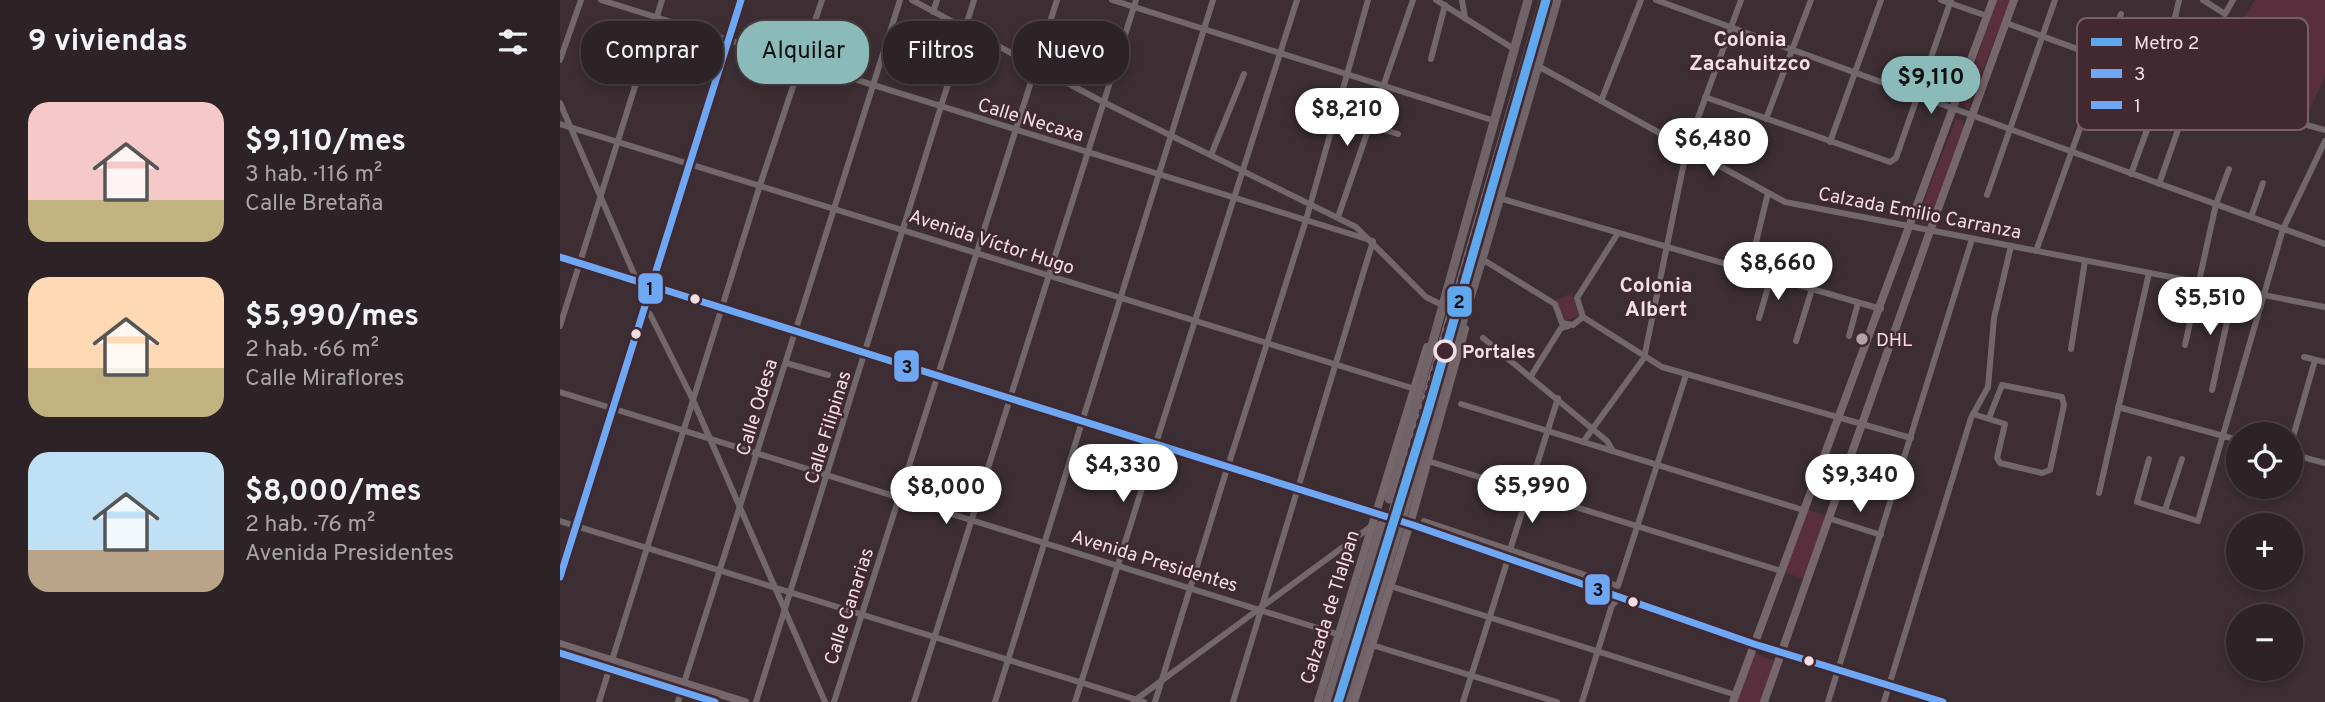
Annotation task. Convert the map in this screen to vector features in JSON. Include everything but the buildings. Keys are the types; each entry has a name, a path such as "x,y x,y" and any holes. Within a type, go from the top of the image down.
{"highway":[{"name":"Calzada de Tlalpan","path":"1389,499 1528,0"},
{"path":"1346,702 1482,259 1557,0"},
{"name":"Calzada de Tlalpan","path":"1327,702 1377,525"}],"main road":[{"path":"560,577 741,0"},
{"path":"1735,699 1993,0"},
{"path":"1765,702 2014,0"},
{"path":"560,257 1413,525 1754,644 1943,702"},
{"path":"1354,702 1428,461 1465,329 1467,303"},
{"name":"Calzada de Tlalpan","path":"1318,702 1377,525 1431,335 1440,323"},
{"path":"560,644 610,665"},
{"path":"560,653 745,702"},
{"path":"682,687 715,702"}],"street":[{"path":"560,60 581,0"},
{"name":"Calle Necaxa","path":"601,0 737,42"},
{"path":"560,326 662,0"},
{"path":"815,21 822,0"},
{"name":"Calle Odesa","path":"678,702 900,0"},
{"path":"912,0 949,21"},
{"path":"933,12 937,0"},
{"name":"Calle Filipinas","path":"968,21 974,0"},
{"name":"Calle Canarias","path":"1050,21 1057,0"},
{"path":"1112,0 1134,4 1280,55 1495,121"},
{"path":"995,702 1213,0"},
{"path":"1075,702 1297,0"},
{"path":"1155,702 1226,465 1306,220 1368,0"},
{"path":"1338,217 1413,0"},
{"path":"1436,0 1514,48"},
{"path":"1462,0 1465,18"},
{"path":"1601,101 1641,0"},
{"path":"1656,0 2325,244"},
{"path":"1583,442 1644,358 1669,248 1687,148 1741,0"},
{"path":"1766,119 1811,0"},
{"path":"1829,142 1881,0"},
{"path":"1941,0 1987,16"},
{"path":"1987,195 2055,0"},
{"path":"2175,18 2179,0"},
{"path":"2203,0 2225,14 2233,0"},
{"path":"1705,97 1884,161 1896,158 1950,2"},
{"path":"914,702 1134,4"},
{"path":"1431,59 1445,5"},
{"path":"2120,18 2121,14"},
{"path":"2006,23 2077,49"},
{"name":"Calzada Emilio Carranza","path":"1538,66 1784,202 2325,307"},
{"path":"1211,155 1244,74"},
{"path":"599,702 794,84"},
{"name":"Calle Necaxa","path":"867,84 1373,241"},
{"name":"Calle Filipinas","path":"756,702 905,230 948,84"},
{"name":"Calle Canarias","path":"834,702 1030,84"},
{"path":"1070,84 1338,217 1373,241 1426,297 1444,306"},
{"path":"560,103 637,281"},
{"name":"Avenida Víctor Hugo","path":"560,124 1415,389"},
{"path":"1369,125 1398,134"},
{"path":"2308,125 2325,130"},
{"path":"2036,251 2079,130"},
{"path":"2131,174 2147,130"},
{"path":"2160,184 2178,130"},
{"path":"2149,460 2137,502 2198,521 2266,296 2283,229 2325,141"},
{"path":"2185,345 2216,204 2229,169"},
{"path":"2251,217 2263,183"},
{"path":"1749,271 1768,193"},
{"path":"1499,198 1881,309"},
{"path":"1618,233 1577,298 1583,317 1644,358 1686,375 1911,438"},
{"path":"1828,702 1972,239"},
{"path":"1233,702 1373,241"},
{"path":"1884,702 1972,416 1990,376 1994,318 2011,246"},
{"path":"1482,259 1555,304 1562,323 1568,326"},
{"path":"2071,349 2085,261"},
{"path":"2099,493 2150,273"},
{"path":"1759,318 1771,277"},
{"path":"1796,341 1812,289"},
{"path":"2213,390 2234,289"},
{"path":"1849,336 1858,303"},
{"path":"644,312 650,314 693,400 825,702"},
{"path":"1531,376 1561,328 1583,317"},
{"path":"1483,338 1558,398 1607,441 1613,451"},
{"path":"2304,357 2325,362"},
{"path":"2297,422 2315,360"},
{"path":"786,363 828,375"},
{"path":"1424,521 1618,586 1686,375"},
{"path":"1972,416 2005,424 1997,458 2000,463 2042,473 2050,470 2064,405 2062,397 2004,385 1999,390 1989,418"},
{"name":"Avenida Presidentes","path":"560,392 1340,635"},
{"path":"1510,550 1558,398"},
{"path":"1461,404 1803,510"},
{"path":"2118,407 2225,436"},
{"path":"2303,457 2325,463"},
{"path":"2165,510 2182,459"},
{"path":"1428,461 1781,571"},
{"path":"1831,519 1881,535"},
{"path":"560,521 1144,702"},
{"path":"1134,701 1377,525"},
{"path":"1463,702 1507,562"},
{"path":"1390,586 1598,651 1735,699"},
{"path":"1583,702 1612,605 1621,597"},
{"path":"1372,645 1557,702"}],"shaded area":[{"path":"1997,0 2010,0 1968,109 1961,103"},
{"path":"2255,0 2325,0 2325,77 2309,111 2308,18 2243,18"},
{"path":"1956,119 1962,120 1964,126 1930,220 1925,225 1919,221 1920,211"},
{"path":"1572,293 1579,316 1564,321 1556,300"},
{"path":"1804,509 1828,516 1806,579 1781,572"},
{"path":"1754,653 1776,662 1761,702 1735,702"}],"railway":[{"path":"1335,702 1541,0"}],"metro line":[{"name":"2","path":"1338,702 1429,407 1546,0"}],"transit line":[{"name":"1","path":"560,577 741,0"},
{"name":"3","path":"560,257 1413,525 1754,644 1943,702"},
{"name":"3","path":"560,653 715,702"}],"place":[{"name":"DHL","path":"1862,339"},
{"name":"Portales","path":"1445,351"}],"district":[{"name":"Colonia Zacahuitzco","path":"1750,51"},
{"name":"Colonia Albert","path":"1656,297"}]}
